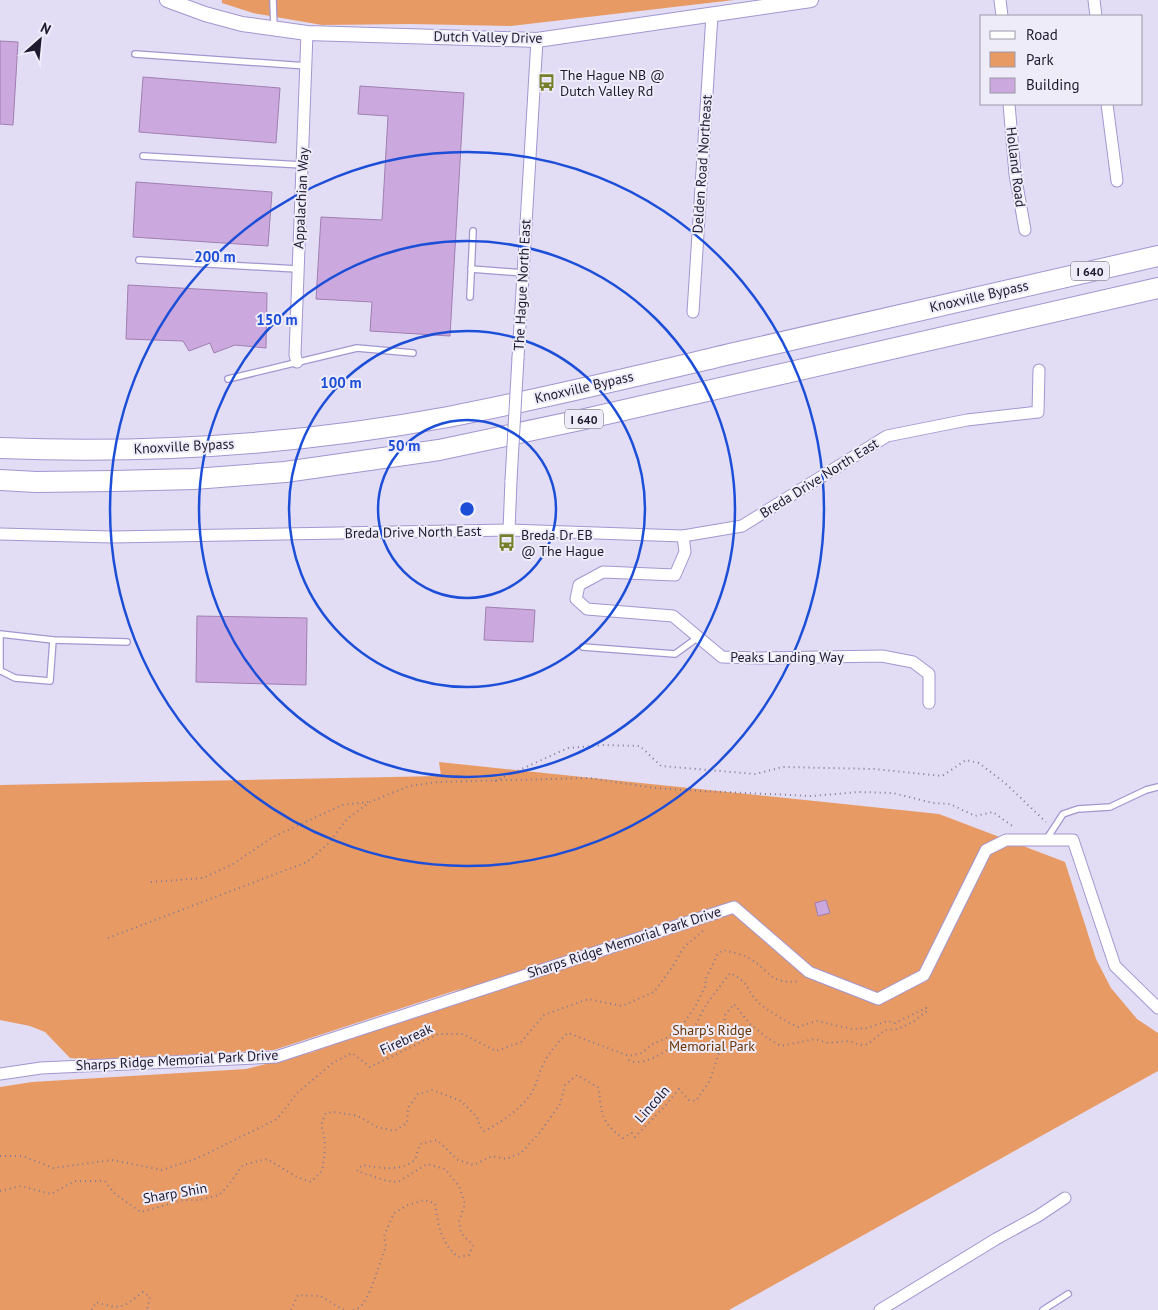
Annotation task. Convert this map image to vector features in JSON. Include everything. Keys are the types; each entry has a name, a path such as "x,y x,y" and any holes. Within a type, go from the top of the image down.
{"highway":[{"name":"Knoxville Bypass","path":"0,448 93,449 234,444 308,437 447,417 706,360 1158,256"},
{"name":"I 640","path":"0,480 103,482 194,479 285,472 439,450 585,419 1158,288"}],"street":[{"name":"Dutch Valley Drive","path":"167,0 205,14 242,24 307,33 537,40 811,0"},
{"path":"1000,0 1002,15"},
{"path":"1094,0 1096,15"},
{"name":"Delden Road Northeast","path":"693,312 712,15"},
{"name":"Appalachian Way","path":"297,362 295,355 297,268 307,33"},
{"name":"The Hague North East","path":"508,530 537,40"},
{"name":"Holland Road","path":"1009,105 1015,174 1025,230"},
{"path":"1107,105 1117,181"},
{"name":"Breda Drive North East","path":"0,534 112,536 508,530 683,536 742,526 887,436 967,420 1038,412 1039,370"},
{"name":"Peaks Landing Way","path":"683,536 685,552 675,575 603,572 579,585 576,599 587,609 673,616 722,657 882,656 913,662 929,674 929,703"},
{"name":"Sharps Ridge Memorial Park Drive","path":"0,1074 41,1068 276,1057 734,907 809,972 878,999 924,975 986,850 1006,840 1073,840 1115,966 1158,1008"},
{"path":"880,1310 996,1238 1038,1216 1065,1198"}],"lane":[{"path":"273,0 274,29"},
{"path":"135,54 307,66"},
{"path":"143,156 302,165"},
{"path":"470,297 473,231"},
{"path":"139,260 297,268"},
{"path":"471,269 523,273"},
{"path":"228,379 357,348 413,353"},
{"path":"53,640 50,680 15,678 1,671 0,636 53,640 128,642"},
{"path":"582,647 675,654 697,638"},
{"path":"1046,840 1063,814 1078,809 1110,806 1146,790 1158,787"},
{"path":"1042,1310 1068,1294"}],"path":[{"path":"494,781 568,748 604,745 640,746 661,766 755,774 783,767 874,769 942,776 966,760 979,763 1049,826"},
{"path":"108,938 307,862 328,843 347,819 370,802 409,786 438,782 589,778 656,788 701,791 812,796 859,792 893,793 932,803 950,804 975,816 993,812 1032,840"},
{"path":"151,882 203,878 233,864 273,837 342,805 370,802"},
{"name":"Firebreak","path":"0,1156 23,1156 53,1168 112,1160 162,1170 198,1158 277,1119 297,1093 334,1062 352,1053 370,1068 438,1034 462,1034 496,1052 521,1042 544,1015 588,1000 622,1006 654,992 684,947 704,930 711,914"},
{"path":"629,1056 642,1053 651,1045 666,1038 681,1027 695,1008 706,985 705,980 718,954 723,950 750,959 769,975 780,981 802,981 809,972"},
{"name":"Lincoln","path":"353,1310 363,1304 371,1289 386,1246 384,1236 394,1213 408,1204 424,1200 435,1203 443,1240 449,1250 458,1257 468,1255 473,1245 461,1233 459,1221 465,1204 459,1186 445,1169 427,1164 398,1182 387,1181 356,1170 362,1165 393,1169 401,1167 415,1160 420,1144 437,1140 458,1160 474,1165 492,1156 506,1159 521,1154 541,1131 560,1104 565,1085 577,1075 599,1088 602,1116 606,1124 623,1138 632,1133 635,1137 679,1089 689,1100 696,1101 710,1080 723,1041 725,1014 734,1004 750,1024 781,1046 815,1039 828,1043 849,1041 860,1045 868,1044 885,1030 898,1029 912,1022 928,1010 926,1008 895,1023 888,1021 867,1028 852,1029 817,1021 798,1027 758,1002 743,979 730,973 709,1000 695,1026 678,1043 644,1062 632,1062 629,1060 629,1056"},
{"name":"Sharp Shin","path":"0,1191 21,1186 51,1194 75,1181 106,1182 115,1194 141,1212 183,1200 199,1200 219,1195 227,1188 243,1165 266,1159 297,1178 310,1182 322,1171 325,1135 321,1126 326,1114 336,1112 358,1116 377,1127 394,1131 407,1123 408,1108 418,1094 432,1090 461,1101 477,1117 481,1129 484,1131 514,1112 532,1092 542,1065 556,1044 568,1033 629,1056"},
{"path":"92,1310 96,1302 112,1309 126,1305 143,1292 150,1297 147,1310"},
{"path":"291,1310 298,1295 320,1296 344,1310"}],"green space":[{"path":"222,0 734,0 511,26 322,25 253,13 222,3"},
{"name":"Sharp's Ridge Memorial Park","path":"439,762 939,814 1065,862 1096,959 1111,988 1137,1019 1158,1033 1158,1071 729,1310 0,1310 0,1087 32,1082 246,1069 313,1052 463,988 274,1050 94,1060 70,1058 45,1032 30,1026 0,1020 0,785 441,776"}],"building":[{"path":"0,41 18,42 13,125 0,124"},
{"path":"143,77 280,88 276,143 139,132"},
{"path":"360,86 464,93 450,336 370,331 372,302 316,299 321,217 382,220 388,116 358,114"},
{"path":"136,182 272,192 268,246 133,237"},
{"path":"128,285 267,293 266,348 235,345 214,353 210,343 189,351 183,341 126,339"},
{"path":"486,607 535,610 533,642 484,640"},
{"path":"197,616 307,618 306,685 196,682"},
{"path":"826,900 830,913 818,916 815,903"}],"place":[{"name":"The Hague NB @ Dutch Valley Rd","path":"546,83"},
{"name":"Breda Dr EB @ The Hague","path":"507,543"}]}
